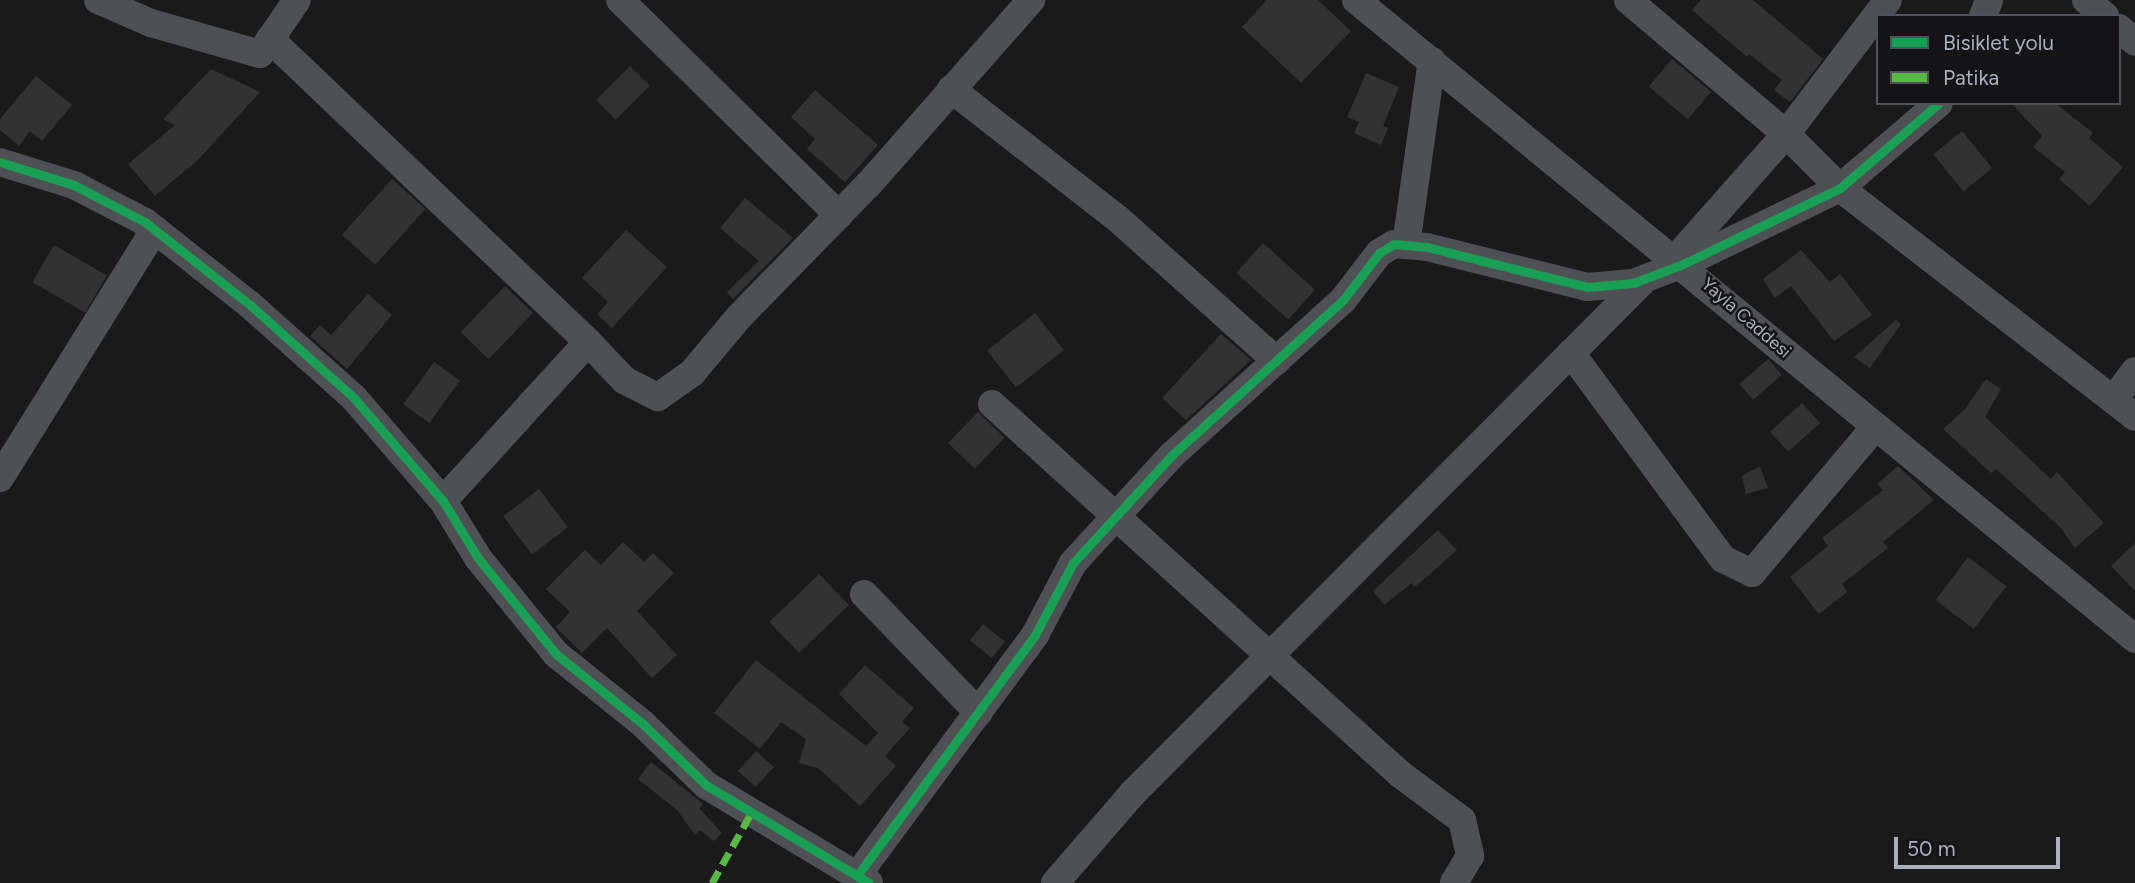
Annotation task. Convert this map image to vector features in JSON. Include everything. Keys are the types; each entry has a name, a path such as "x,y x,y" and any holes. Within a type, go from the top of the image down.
{"street":[{"path":"98,0 151,23 260,54 297,0"},
{"path":"620,0 839,215"},
{"path":"270,39 588,342 624,380 658,397 692,373 738,317 839,215 1031,0"},
{"name":"Yayla Caddesi","path":"1356,0 1679,261 1874,428 2135,639"},
{"path":"1628,0 1786,134 1839,188 2124,409 2135,371"},
{"path":"1877,14 1888,0"},
{"path":"2086,0 2103,14"},
{"path":"1679,261 1786,134 1876,16"},
{"path":"2121,30 2135,42"},
{"path":"1406,245 1432,61"},
{"path":"951,89 1118,219 1277,361"},
{"path":"1055,883 1132,794 1646,278 1839,188 1937,105"},
{"path":"0,162 74,186 155,229 249,304 354,398 443,501 478,558 556,654 643,724 706,785 864,878 1035,635 1073,563 1172,456 1343,300 1379,253 1394,244 1406,245 1587,287 1646,278"},
{"path":"0,478 155,229"},
{"path":"443,501 588,342"},
{"path":"1571,353 1723,559 1752,573 1874,428"},
{"path":"992,404 1117,513 1400,774 1462,820 1470,856 1454,883"},
{"path":"864,594 979,713"}],"building":[{"path":"1267,0 1318,0 1351,31 1301,83 1242,27"},
{"path":"1701,0 1753,0 1823,59 1790,102 1774,90 1782,80 1749,54 1747,57 1692,10"},
{"path":"1672,59 1711,92 1688,119 1649,87"},
{"path":"630,66 650,86 616,120 596,100"},
{"path":"211,69 260,92 198,160 155,196 128,164 175,125 163,119"},
{"path":"1366,73 1399,87 1383,126 1388,128 1381,145 1354,133 1359,122 1347,117"},
{"path":"36,76 72,105 42,141 30,131 19,146 0,130 0,119"},
{"path":"815,90 878,145 845,182 807,149 815,139 791,117"},
{"path":"2013,105 2058,105 2093,133 2089,138 2123,167 2090,206 2059,179 2065,172 2033,147 2042,136"},
{"path":"1962,131 1992,168 1963,192 1933,154"},
{"path":"392,179 425,209 375,265 342,235"},
{"path":"745,198 793,238 733,299 727,292 759,261 720,228"},
{"path":"626,230 667,267 612,328 597,314 608,302 582,278"},
{"path":"1263,243 1315,290 1288,320 1236,273"},
{"path":"54,245 107,276 85,313 33,282"},
{"path":"1801,250 1830,282 1840,274 1872,315 1834,341 1791,286 1775,298 1763,279"},
{"path":"505,286 533,313 489,359 461,332"},
{"path":"368,294 392,315 347,369 310,336 320,325 331,335"},
{"path":"1035,313 1064,350 1016,388 987,351"},
{"path":"1896,320 1901,324 1870,368 1854,357"},
{"path":"1221,334 1251,360 1186,420 1162,398"},
{"path":"1768,359 1782,375 1753,400 1739,384"},
{"path":"434,362 460,381 429,423 403,404"},
{"path":"1986,379 2001,389 1985,417 2051,479 2057,472 2104,523 2075,548 2060,527 1996,469 1991,473 1943,429 1965,409"},
{"path":"1802,403 1820,423 1788,452 1770,432"},
{"path":"978,412 1005,438 975,469 948,443"},
{"path":"1760,466 1768,488 1746,494 1742,476"},
{"path":"1898,466 1934,500 1883,542 1888,548 1842,584 1847,592 1819,614 1790,577 1828,546 1822,538 1883,490 1877,484"},
{"path":"539,489 568,527 532,554 503,516"},
{"path":"1438,530 1457,550 1422,581 1414,587 1412,583 1384,605 1373,591"},
{"path":"623,542 644,562 653,553 674,573 637,611 677,655 652,678 607,628 582,653 556,627 570,612 546,589 585,550 601,565"},
{"path":"2135,543 2135,591 2111,566"},
{"path":"1968,557 2006,586 1974,629 1936,600"},
{"path":"819,574 849,605 799,653 769,622"},
{"path":"983,624 1005,642 992,658 970,640"},
{"path":"756,660 866,746 878,733 839,694 865,665 914,708 902,722 910,728 885,756 896,766 860,806 818,768 799,763 806,739 781,722 760,749 714,713"},
{"path":"756,751 774,767 756,787 738,771"},
{"path":"651,762 703,804 699,808 722,833 714,841 700,830 695,835 677,810 638,779"}],"marked path":[{"path":"712,883 753,810"}],"cycle path":[{"path":"859,873 1035,635 1073,563 1172,455 1343,300 1379,253 1394,244 1427,247 1587,287 1633,283 1683,264 1840,188 1937,105"},
{"path":"0,162 74,185 145,222 249,304 354,398 443,501 478,558 556,654 643,724 706,785 869,883"}]}
